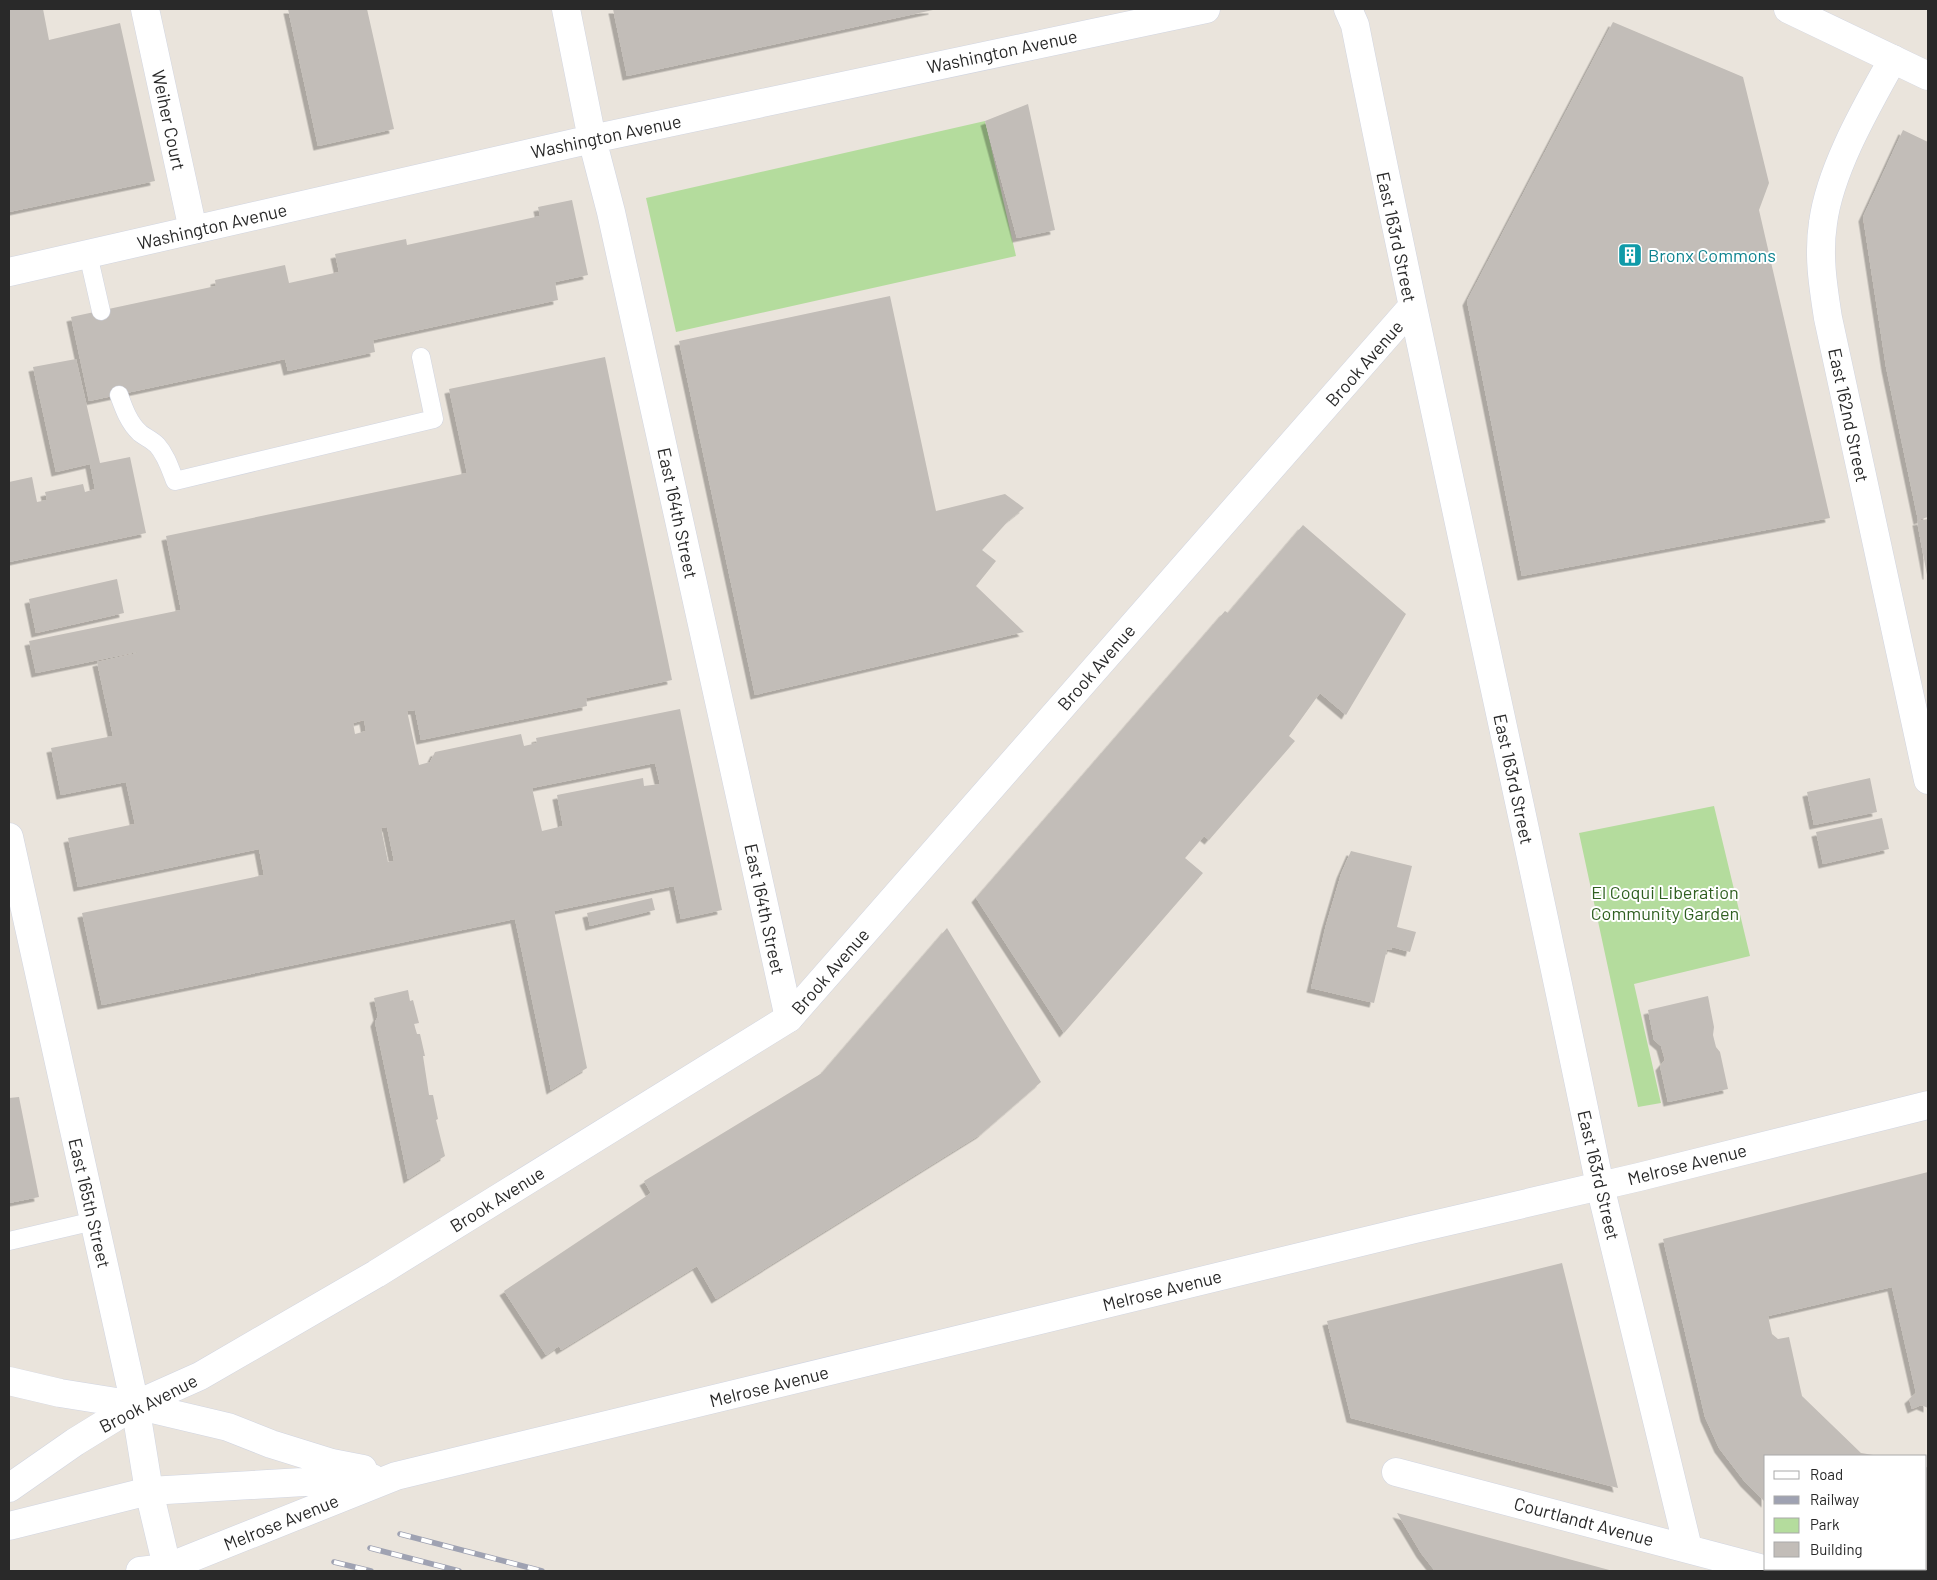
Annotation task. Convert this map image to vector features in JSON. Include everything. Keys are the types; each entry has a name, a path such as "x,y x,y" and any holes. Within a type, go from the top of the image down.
{"main road":[{"name":"Weiher Court","path":"145,9 193,230"},
{"name":"East 164th Street","path":"566,9 592,139 613,222 789,1018"},
{"name":"Washington Avenue","path":"9,272 592,139 1206,9"},
{"name":"East 163rd Street","path":"1348,9 1355,25 1412,307 1496,689 1600,1186 1688,1548"},
{"path":"1788,9 1928,76"},
{"name":"East 162nd Street","path":"1893,59 1865,109 1834,181 1825,208 1821,250 1828,318 1928,780"},
{"name":"Brook Avenue","path":"9,1488 75,1442 135,1405 200,1376 376,1274 789,1018 1412,307"},
{"name":"East 165th Street","path":"9,836 135,1405 149,1491 158,1570"},
{"name":"Melrose Avenue","path":"158,1570 396,1476 1600,1186 1928,1104"},
{"path":"9,1381 60,1393 135,1405 228,1427 271,1444 332,1463 396,1476"},
{"name":"Courtlandt Avenue","path":"1396,1472 1764,1569"},
{"name":"Melrose Avenue","path":"9,1526 149,1491 396,1476"}],"lane":[{"path":"88,254 101,311"},
{"path":"119,395 124,411 133,425 141,434 157,445 163,453 175,481 434,419 421,357"},
{"path":"9,1241 94,1221"}],"green space":[{"path":"985,121 1016,256 676,332 646,198"},
{"name":"El Coqui Liberation Community Garden","path":"1714,806 1750,956 1634,984 1661,1103 1638,1107 1579,833"}],"building":[{"path":"9,9 43,9 49,40 120,23 155,181 9,212"},
{"path":"288,9 367,9 394,129 318,146"},
{"path":"613,9 933,9 933,10 627,76"},
{"name":"Bronx Commons","path":"1613,22 1743,77 1769,183 1759,210 1830,518 1522,576 1467,301"},
{"path":"1028,104 1055,230 1017,238 985,121"},
{"path":"1903,130 1928,142 1928,517 1918,520 1886,367 1863,217"},
{"path":"572,200 588,275 555,282 558,300 373,340 375,352 288,371 285,359 89,401 71,317 216,286 215,280 285,265 289,283 339,272 335,254 406,239 407,245 540,216 538,207"},
{"path":"890,296 936,511 1005,494 1024,508 1009,520 982,550 996,561 976,586 1024,632 755,695 679,341"},
{"path":"605,357 672,680 586,698 587,706 421,740 415,710 407,711 419,765 430,762 435,752 521,734 524,746 537,743 536,738 680,709 722,910 681,919 674,886 554,911 587,1068 551,1090 515,919 102,1005 82,913 264,875 259,849 78,887 68,838 135,824 126,782 61,795 51,748 113,736 97,662 137,652 36,673 29,641 181,610 166,536 467,473 449,389","holes":["364,720 366,731 355,734 353,723","655,763 660,784 644,786 643,778 557,795 563,826 542,831 532,788","387,827 394,861 388,862 381,828"]},
{"path":"76,359 100,463 130,457 146,533 9,562 9,482 32,477 37,502 47,500 45,492 83,484 85,492 95,489 90,464 56,472 33,367"},
{"path":"1928,519 1928,575 1927,575 1917,521"},
{"path":"1303,525 1406,614 1346,715 1320,693 1289,736 1295,741 1209,840 1204,836 1185,858 1203,873 1064,1033 976,898 1225,611 1228,613"},
{"path":"117,579 124,613 36,633 29,599"},
{"path":"1870,778 1877,812 1814,825 1807,792"},
{"path":"1882,818 1889,849 1823,864 1816,832"},
{"path":"1351,851 1412,866 1397,927 1416,932 1410,952 1392,947 1391,950 1387,949 1374,1003 1311,988 1326,925 1341,874"},
{"path":"652,898 655,910 590,926 587,913"},
{"path":"947,928 1041,1082 981,1134 716,1299 697,1266 561,1350 559,1346 546,1355 504,1291 651,1193 644,1181 822,1073"},
{"path":"408,990 410,1001 413,1000 419,1023 414,1024 417,1034 420,1034 425,1056 423,1056 429,1095 433,1095 438,1119 436,1120 445,1156 408,1179 375,1022 378,1016 374,998"},
{"path":"1708,996 1714,1027 1713,1035 1716,1047 1720,1052 1728,1089 1668,1102 1660,1066 1665,1060 1661,1046 1654,1040 1648,1010"},
{"path":"19,1097 39,1197 9,1203 9,1098"},
{"path":"1928,1172 1928,1408 1921,1405 1912,1409 1909,1399 1916,1393 1892,1287 1768,1316 1772,1334 1778,1339 1789,1337 1802,1396 1861,1453 1873,1455 1764,1455 1764,1501 1745,1482 1719,1448 1705,1417 1663,1239"},
{"path":"1562,1263 1618,1488 1351,1418 1327,1321"},
{"path":"1927,1468 1928,1468 1928,1571 1924,1570 1927,1570"},
{"path":"1397,1513 1613,1571 1435,1571 1421,1553"}],"railway":[{"path":"400,1534 542,1571"},
{"path":"370,1548 459,1571"},
{"path":"334,1562 371,1571"}],"place":[{"name":"Bronx Commons","path":"1630,255"}]}
